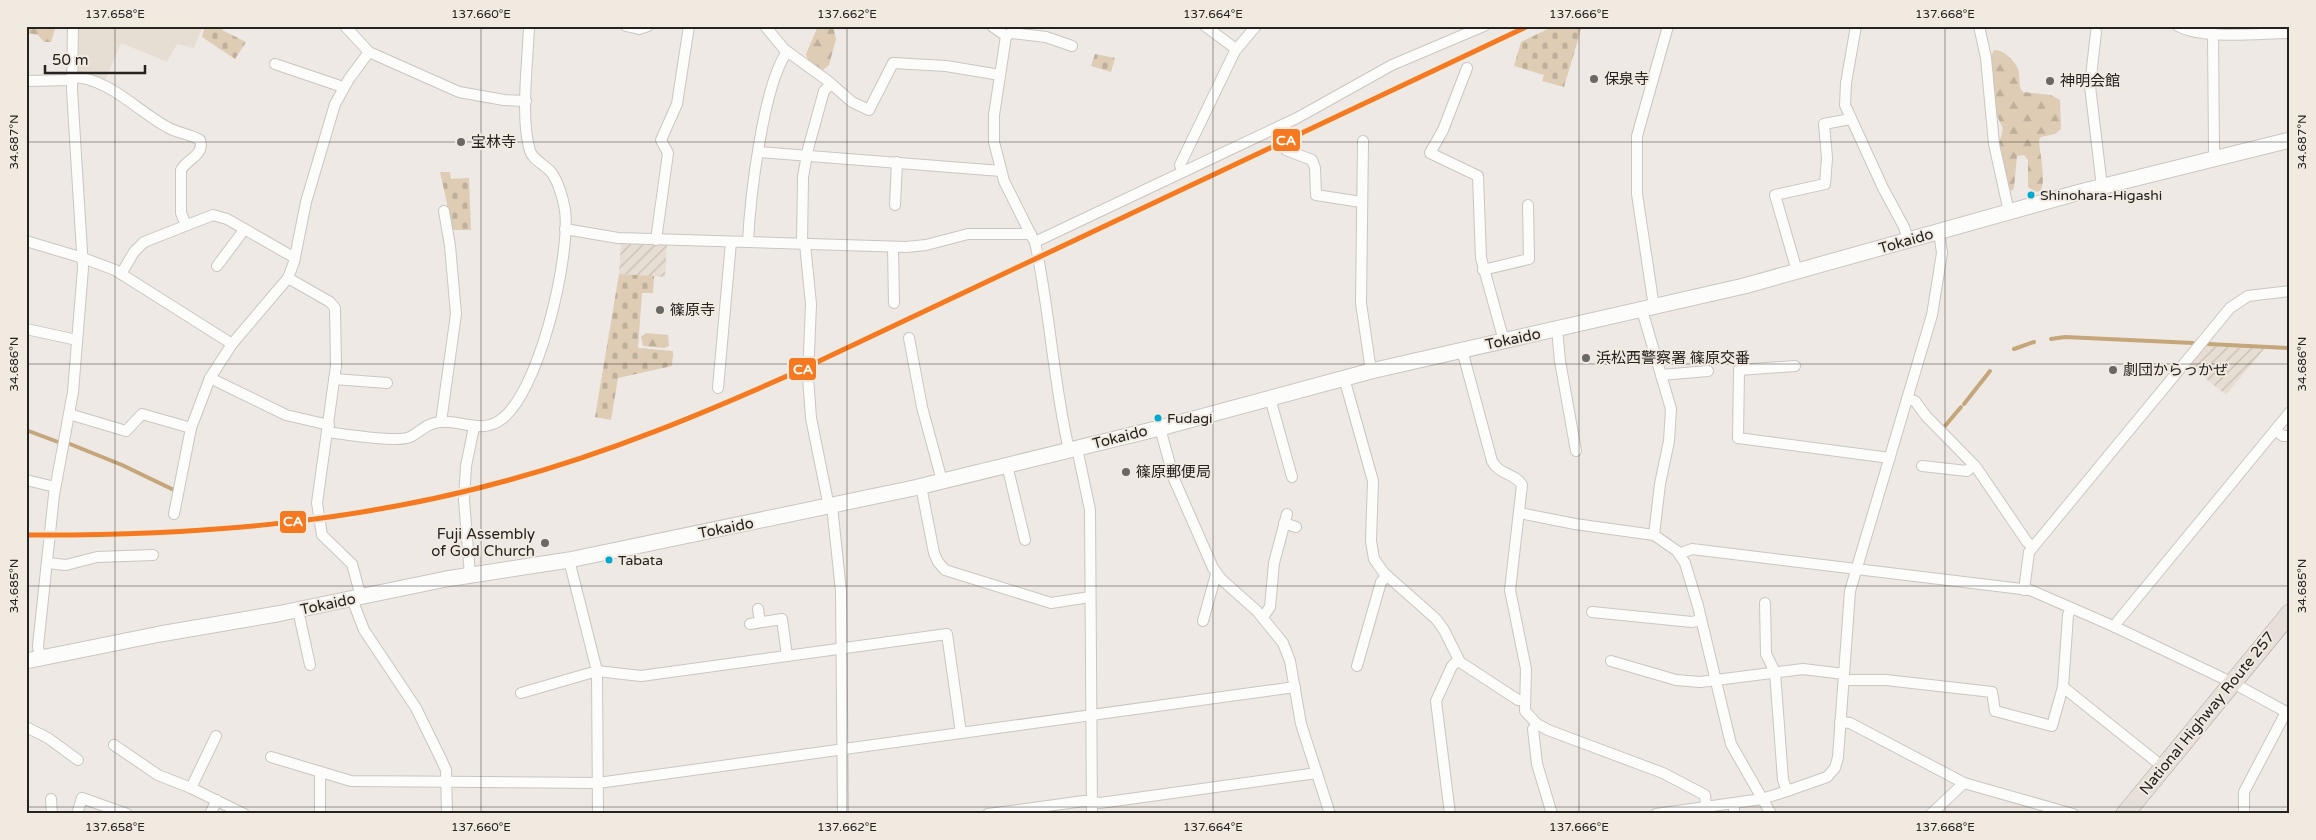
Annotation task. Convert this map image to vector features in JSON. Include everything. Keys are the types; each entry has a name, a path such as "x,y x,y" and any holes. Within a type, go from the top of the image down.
{"highway":[{"name":"National Highway Route 257","path":"2125,814 2290,613"}],"main road":[{"name":"Tokaido","path":"33,660 160,634 298,610 470,575 570,560 830,507 1160,428 1371,371 1648,309 1797,271 2102,186 2290,140"}],"street":[{"path":"33,660 38,646 55,487 69,414 78,340 83,258 72,79 73,26"},
{"path":"345,26 369,52 458,92 504,100 526,101"},
{"path":"210,378 286,415 328,428 374,437 410,437 420,428 441,422 474,427 487,426 499,422 508,414 532,377 556,295 565,229 565,209 555,179 551,172 530,153 526,127 529,26"},
{"path":"626,26 639,29 648,26"},
{"path":"656,240 668,153 661,140 678,104 689,26"},
{"path":"765,26 787,52 852,102 869,110 893,63 946,66 1000,75"},
{"path":"992,26 1006,36"},
{"path":"1205,26 1236,49"},
{"path":"1183,172 1180,165 1236,49 1256,26"},
{"path":"1654,535 1660,484 1668,452 1671,421 1669,398 1652,349 1637,194 1636,136 1668,26"},
{"path":"1856,26 1844,94 1850,119 1904,227 1908,240"},
{"path":"1979,26 1986,58 1994,144 2009,212"},
{"path":"2178,26 2196,33 2290,33"},
{"path":"565,229 609,237 656,240 893,247 916,247 968,234 1033,238 1183,172 1314,110 1386,68 1480,27"},
{"path":"2096,32 2090,86 2102,186"},
{"path":"1006,36 1011,33 1046,37 1072,46"},
{"path":"2213,33 2214,150 2216,158"},
{"path":"1006,36 993,128 996,155 1001,171 1033,238 1044,286 1052,356 1073,449 1090,500 1092,571 1090,597 1092,814"},
{"path":"174,514 191,428 210,378 232,344 288,278 295,258 310,187 335,104 343,87 369,52"},
{"path":"748,242 759,152 768,105 780,61 787,52"},
{"path":"275,64 343,87"},
{"path":"1467,68 1443,130 1430,153 1478,176 1480,251 1483,270 1504,341"},
{"path":"26,81 81,78 125,98 170,128 200,140 201,146 198,154 181,170 181,213 186,225"},
{"path":"831,84 824,91 806,156 802,185 803,244 811,304 808,377 811,418 840,559 843,814"},
{"path":"1797,271 1775,195 1825,184 1827,158 1824,124 1850,119"},
{"path":"1362,141 1362,317 1371,371"},
{"path":"1286,150 1312,160 1315,168 1316,195 1361,202"},
{"path":"759,152 1001,171"},
{"path":"895,205 898,162"},
{"path":"1483,270 1529,259 1528,205"},
{"path":"441,422 456,314 450,246 444,211"},
{"path":"121,274 134,252 144,242 214,215 227,219 295,258"},
{"path":"217,266 244,230"},
{"path":"1656,814 1762,799 1827,777 1834,768 1838,757 1850,591 1934,305 1942,253 1939,232"},
{"path":"26,241 83,258 121,274 232,344"},
{"path":"718,388 731,242"},
{"path":"893,247 894,303"},
{"path":"288,278 326,299 335,308 337,354 317,503 320,529 326,539 352,564 364,630 424,722 441,759 447,782 447,814"},
{"path":"2024,590 2029,552 2230,308 2248,296 2290,291"},
{"path":"26,329 78,340"},
{"path":"1558,329 1560,361 1576,451"},
{"path":"909,338 919,396 942,481"},
{"path":"1462,350 1492,462 1498,471 1516,478 1522,485 1510,590 1526,669 1525,711 1537,724 1548,730 1668,775 1705,795 1706,807"},
{"path":"1795,366 1739,370 1738,438 1890,458"},
{"path":"1661,375 1708,371"},
{"path":"1344,378 1373,481 1371,550 1378,566 1436,619 1448,636 1458,660 1518,700 1524,700"},
{"path":"334,379 387,383"},
{"path":"1270,398 1292,477"},
{"path":"1907,399 1915,401 1932,422 1974,465 2027,542 2033,547"},
{"path":"2115,627 2290,412"},
{"path":"69,414 126,431 142,414 191,428"},
{"path":"470,575 464,500 466,466 474,427"},
{"path":"1160,428 1174,479 1216,574 1263,617 1283,643 1290,661 1301,724 1330,814"},
{"path":"2276,430 2283,436 2290,436"},
{"path":"1007,465 1025,540"},
{"path":"1922,466 1967,472 1974,465"},
{"path":"26,480 55,487"},
{"path":"921,486 934,552 938,562 945,570 1051,603 1090,597"},
{"path":"1520,513 1575,524 1654,535 1679,554 1685,563 1702,620 1731,744 1771,814"},
{"path":"1263,617 1270,607 1274,562 1286,519 1296,527"},
{"path":"1679,554 1692,549 2024,590 2115,627 2233,683 2288,713 2244,792 2244,814"},
{"path":"46,563 66,564 96,557 153,555"},
{"path":"570,560 596,671 598,814"},
{"path":"1203,621 1216,574"},
{"path":"1357,666 1381,582 1387,576"},
{"path":"1765,603 1766,654 1775,672 1783,780 1787,791"},
{"path":"1611,661 1676,680 1700,682 1715,678 1803,669 1844,677 1992,692 1995,711 2052,726 2063,688 2068,615 2071,608"},
{"path":"758,609 755,623 782,619 787,656"},
{"path":"298,610 310,665"},
{"path":"1592,612 1692,622 1702,620"},
{"path":"943,622 947,634 961,733"},
{"path":"521,693 596,671 641,676 947,634"},
{"path":"1450,814 1436,701 1452,666 1458,660"},
{"path":"271,757 351,781 598,783 1295,687"},
{"path":"2063,688 2164,767"},
{"path":"1840,722 1850,723 1964,783 2073,814"},
{"path":"1537,724 1533,729 1537,764 1552,814"},
{"path":"26,727 48,738 78,760"},
{"path":"191,788 216,736"},
{"path":"114,745 158,775 218,800 244,814"},
{"path":"320,773 320,814"},
{"path":"988,814 1084,801 1100,803 1317,774"},
{"path":"1931,814 1964,783"},
{"path":"77,814 82,798 127,814"},
{"path":"51,799 52,814"},
{"path":"210,814 218,800"},
{"path":"1734,803 1734,814"}],"shaded area":[{"path":"79,26 203,26 194,48 177,44 167,62 121,43 104,83 78,73"},
{"path":"621,242 667,244 665,277 619,274"},
{"path":"2206,346 2265,348 2226,395 2190,366"}],"green space":[{"path":"26,26 56,26 51,42 44,42 38,35 26,33"},
{"path":"205,26 223,26 222,30 246,42 235,59 202,37"},
{"path":"818,26 833,26 836,39 829,65 823,70 809,62 806,54"},
{"path":"1554,26 1582,26 1564,87 1542,81 1544,75 1514,66 1521,42"},
{"path":"1994,50 2005,53 2014,63 2018,69 2020,87 2023,92 2051,95 2060,100 2061,129 2055,134 2041,137 2039,140 2043,184 2041,190 2036,192 2028,187 2028,160 2024,155 2017,156 2014,188 2012,191 2008,188 1999,145 2003,129 1995,111 1991,57"},
{"path":"1095,54 1115,58 1111,72 1091,66"},
{"path":"440,172 450,172 451,179 469,178 471,230 453,230"},
{"path":"619,274 654,276 653,293 642,293 638,348 673,351 672,366 618,378 611,420 595,417"},
{"path":"646,333 668,335 669,346 664,348 643,346 641,337"}],"waterway":[{"path":"2051,339 2065,337 2193,343"},
{"path":"2014,349 2034,342"},
{"path":"2208,344 2290,348"},
{"path":"1964,404 1990,371"},
{"path":"1945,426 1961,407"},
{"path":"26,430 58,442"},
{"path":"70,444 122,465 176,491 176,493"}],"transit line":[{"name":"CA","path":"26,535 87,535 209,530 330,517 450,495 582,458 690,418 796,372 1528,26"}],"place":[{"name":"保泉寺","path":"1594,79"},
{"name":"神明会館","path":"2050,81"},
{"name":"宝林寺","path":"461,142"},
{"name":"Shinohara-Higashi","path":"2031,195"},
{"name":"篠原寺","path":"660,310"},
{"name":"浜松西警察署 篠原交番","path":"1586,358"},
{"name":"劇団からっかぜ","path":"2113,370"},
{"name":"Fudagi","path":"1158,418"},
{"name":"篠原郵便局","path":"1126,472"},
{"name":"Fuji Assembly of God Church","path":"545,543"},
{"name":"Tabata","path":"609,560"}]}
